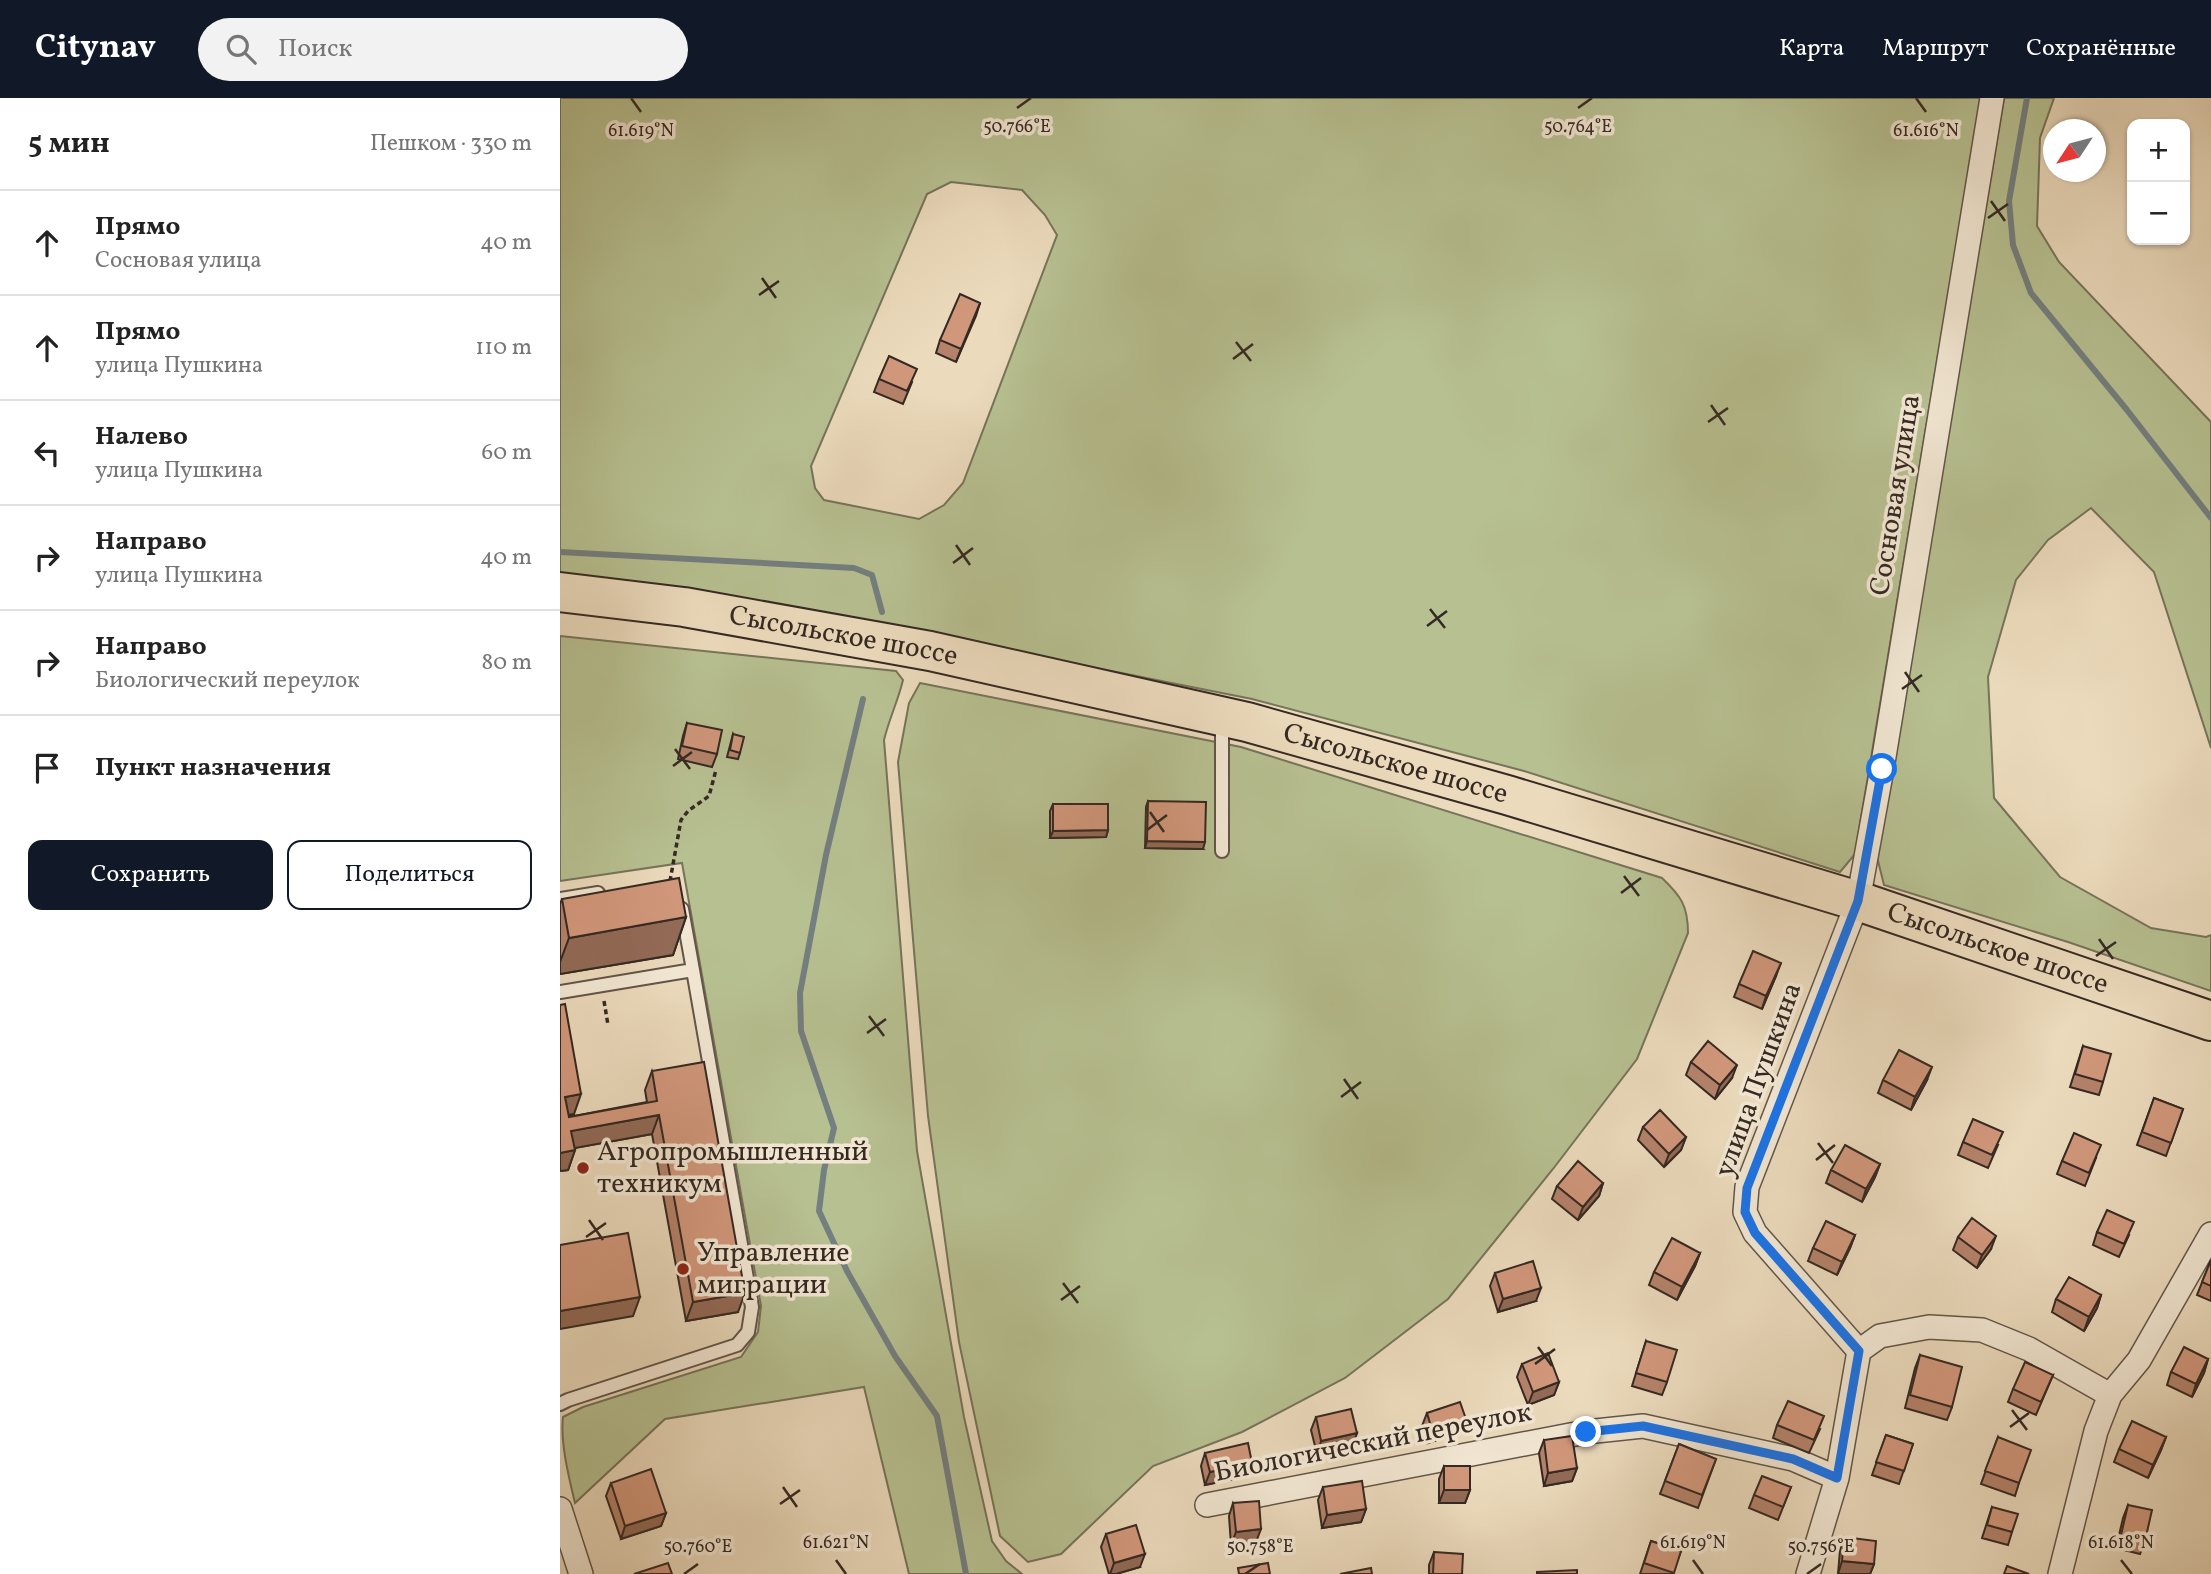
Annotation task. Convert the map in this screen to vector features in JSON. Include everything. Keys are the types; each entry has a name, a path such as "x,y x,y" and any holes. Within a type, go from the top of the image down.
{"highway":[{"name":"Сысольское шоссе","path":"560,592 684,607 930,651 1222,716 1507,795 1858,901 2211,1021"}],"street":[{"name":"Сосновая улица","path":"1858,901 1993,98"},
{"name":"улица Пушкина","path":"1858,901 1747,1188 1745,1212 1755,1233 1859,1351"},
{"path":"2060,1574 2096,1431 2110,1395 2139,1360 2211,1234"},
{"path":"1808,1574 1837,1478 1859,1351 1881,1336 1929,1326 1982,1330 2029,1349 2110,1395"},
{"name":"Биологический переулок","path":"1207,1505 1573,1435 1643,1426 1793,1459 1837,1478"},
{"path":"560,1509 581,1574"}],"lane":[{"path":"1222,716 1222,850"},
{"path":"560,1404 737,1345 748,1332 752,1307 679,888 670,881"},
{"path":"560,899 606,891"},
{"path":"560,992 693,970"}],"path":[{"path":"670,881 681,821 688,811 709,796 716,771"},
{"path":"601,985 608,1025"}],"green space":[{"path":"560,98 1981,98 1855,854 1840,872 1524,771 1252,699 960,641 560,576","holes":["951,182 1022,190 1045,215 1057,235 963,483 944,505 919,519 824,500 815,488 811,466 927,194"]},
{"path":"2004,98 2054,98 2047,119 2043,119 2040,138 2037,226 2059,262 2211,422 2211,748 2154,572 2091,508 2048,540 2016,580 1988,677 1994,798 2060,877 2151,928 2206,937 2211,935 2211,991 2068,942 1884,885 1877,857"},
{"path":"560,636 896,671 903,680 884,740 917,1151 964,1417 992,1541 1006,1561 1022,1574 909,1574 864,1387 665,1419 575,1503 564,1449 563,1417 583,1407 741,1357 758,1332 761,1306 682,863 560,881"},
{"path":"920,683 1241,747 1662,878 1682,902 1688,924 1688,933 1637,1059 1448,1299 1345,1378 1242,1432 1153,1466 1061,1554 1028,1562 1000,1536 959,1342 928,1116 898,762 909,703"}],"building":[{"path":"960,294 980,303 961,349 940,340"},
{"path":"889,356 917,369 907,391 879,379"},
{"path":"687,723 722,730 717,754 682,746"},
{"path":"733,734 744,737 740,753 730,750"},
{"path":"1148,801 1206,802 1205,842 1147,841"},
{"path":"1053,804 1108,804 1108,830 1053,831"},
{"path":"679,878 686,917 569,938 562,899"},
{"path":"1753,951 1781,963 1766,996 1739,984"},
{"path":"565,1004 581,1094 565,1097 569,1117 657,1101 652,1071 704,1062 745,1293 693,1302 659,1115 571,1131 575,1150 560,1153 560,1005"},
{"path":"1708,1041 1737,1065 1720,1085 1691,1062"},
{"path":"2083,1046 2111,1054 2103,1082 2075,1074"},
{"path":"1899,1050 1932,1067 1915,1097 1883,1080"},
{"path":"2154,1098 2183,1109 2171,1143 2142,1132"},
{"path":"1660,1110 1686,1137 1669,1154 1643,1127"},
{"path":"1973,1119 2003,1132 1992,1155 1963,1142"},
{"path":"2074,1133 2101,1145 2089,1173 2062,1161"},
{"path":"1845,1145 1880,1164 1866,1189 1831,1170"},
{"path":"1578,1161 1603,1183 1583,1207 1557,1186"},
{"path":"2107,1210 2134,1222 2124,1244 2097,1232"},
{"path":"1972,1218 1996,1236 1982,1255 1958,1237"},
{"path":"1826,1221 1855,1235 1842,1262 1813,1248"},
{"path":"628,1233 640,1297 560,1311 560,1245"},
{"path":"1672,1238 1700,1253 1682,1287 1654,1272"},
{"path":"2211,1260 2211,1286 2202,1282"},
{"path":"1533,1261 1541,1288 1503,1299 1495,1273"},
{"path":"2069,1277 2101,1295 2089,1317 2056,1299"},
{"path":"1646,1341 1677,1350 1667,1382 1636,1373"},
{"path":"2184,1347 2208,1359 2196,1384 2171,1372"},
{"path":"1548,1353 1559,1382 1533,1392 1522,1364"},
{"path":"1920,1355 1962,1367 1952,1407 1910,1395"},
{"path":"2025,1362 2053,1375 2041,1402 2013,1389"},
{"path":"1788,1401 1824,1416 1814,1440 1777,1425"},
{"path":"1460,1402 1466,1419 1432,1430 1427,1413"},
{"path":"1351,1409 1357,1433 1321,1441 1316,1417"},
{"path":"2132,1421 2166,1437 2153,1465 2119,1449"},
{"path":"1886,1435 1913,1444 1904,1471 1876,1462"},
{"path":"1572,1436 1577,1468 1548,1473 1544,1440"},
{"path":"1998,1437 2031,1450 2019,1483 1985,1471"},
{"path":"1248,1443 1252,1463 1210,1472 1205,1453"},
{"path":"1679,1444 1716,1459 1702,1495 1665,1481"},
{"path":"1444,1466 1470,1466 1470,1490 1444,1490"},
{"path":"651,1469 666,1513 625,1526 611,1483"},
{"path":"1762,1476 1791,1487 1783,1507 1754,1495"},
{"path":"1362,1481 1366,1509 1327,1515 1323,1487"},
{"path":"1259,1501 1261,1529 1236,1532 1233,1503"},
{"path":"2128,1505 2152,1510 2145,1541 2121,1535"},
{"path":"1992,1507 2018,1514 2012,1532 1987,1525"},
{"path":"1136,1525 1145,1554 1114,1563 1106,1534"},
{"path":"1844,1537 1876,1541 1874,1564 1842,1561"},
{"path":"1651,1541 1681,1551 1674,1573 1644,1563"},
{"path":"1434,1552 1463,1554 1462,1574 1433,1574"},
{"path":"668,1563 672,1574 634,1574"},
{"path":"1268,1563 1270,1574 1239,1574 1238,1568"},
{"path":"2007,1566 2029,1574 2004,1574"},
{"path":"1371,1568 1372,1574 1340,1574"},
{"path":"1577,1570 1577,1574 1537,1574 1537,1572"}],"waterway":[{"path":"2027,98 2009,201 2013,245 2031,293 2211,518"},
{"path":"560,552 854,568 872,575 882,612"},
{"path":"863,699 826,855 800,993 801,1031 834,1128 824,1170 819,1211 847,1271 895,1356 937,1416 966,1574"}],"place":[{"name":"Агропромышленный техникум","path":"583,1168"},
{"name":"Управление миграции","path":"683,1269"}],"route":[{"path":"1586,1432 1643,1426 1793,1459 1837,1478 1859,1351 1755,1233 1745,1212 1747,1188 1858,901 1882,769"}]}
